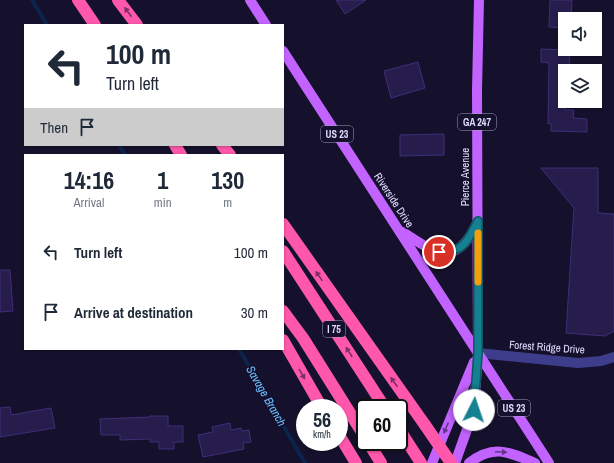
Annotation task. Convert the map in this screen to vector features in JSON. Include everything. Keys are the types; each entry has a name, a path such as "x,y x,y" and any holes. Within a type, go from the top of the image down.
{"highway":[{"path":"78,0 94,24"},
{"path":"118,0 136,24"},
{"path":"222,146 229,154"},
{"path":"284,225 451,463"},
{"name":"I 75","path":"284,252 379,399"},
{"path":"284,312 303,338 356,423"},
{"path":"284,342 317,399"},
{"path":"408,443 421,463"},
{"path":"348,450 356,463"},
{"path":"374,451 381,463"}],"main road":[{"path":"250,0 265,24"},
{"name":"Pierce Avenue","path":"454,463 474,410 478,353 479,0"},
{"name":"Riverside Drive","path":"284,53 549,463"},
{"path":"398,229 430,249 439,252 448,252 457,250 464,244 470,237 478,221"},
{"name":"Pierce Avenue","path":"432,463 478,353"},
{"path":"469,463 483,454 497,452 511,453 535,463"}],"street":[{"name":"Forest Ridge Drive","path":"478,353 578,363 600,361 614,357"}],"building":[{"path":"336,0 366,0 345,14"},
{"path":"550,0 572,0 571,12 558,12 558,28 549,27"},
{"path":"541,49 558,50 558,56 570,56 569,64 558,64 558,108 574,110 573,118 587,119 587,132 551,131 551,123 548,124 549,63 541,62"},
{"path":"418,62 425,88 391,98 384,71"},
{"path":"444,134 444,155 400,156 400,135"},
{"path":"541,168 598,168 598,213 614,214 614,331 605,336 566,333 574,208"},
{"path":"0,270 10,270 13,311 0,312"},
{"path":"10,407 11,415 51,408 55,428 0,437 0,408"},
{"path":"168,416 168,426 183,426 183,442 174,442 174,449 159,449 159,442 150,442 150,439 120,440 120,435 101,435 100,419"},
{"path":"230,423 231,430 241,428 242,431 249,430 251,442 243,443 244,449 203,457 198,435 213,432 212,427"}],"waterway":[{"name":"Savage Branch","path":"32,0 46,24"},
{"name":"Savage Branch","path":"120,146 124,154"},
{"name":"Savage Branch","path":"240,350 305,463"}],"slow traffic":[{"path":"478,233 478,282"}],"route":[{"path":"439,252 457,250 470,237 478,221 478,353 474,410"}]}
